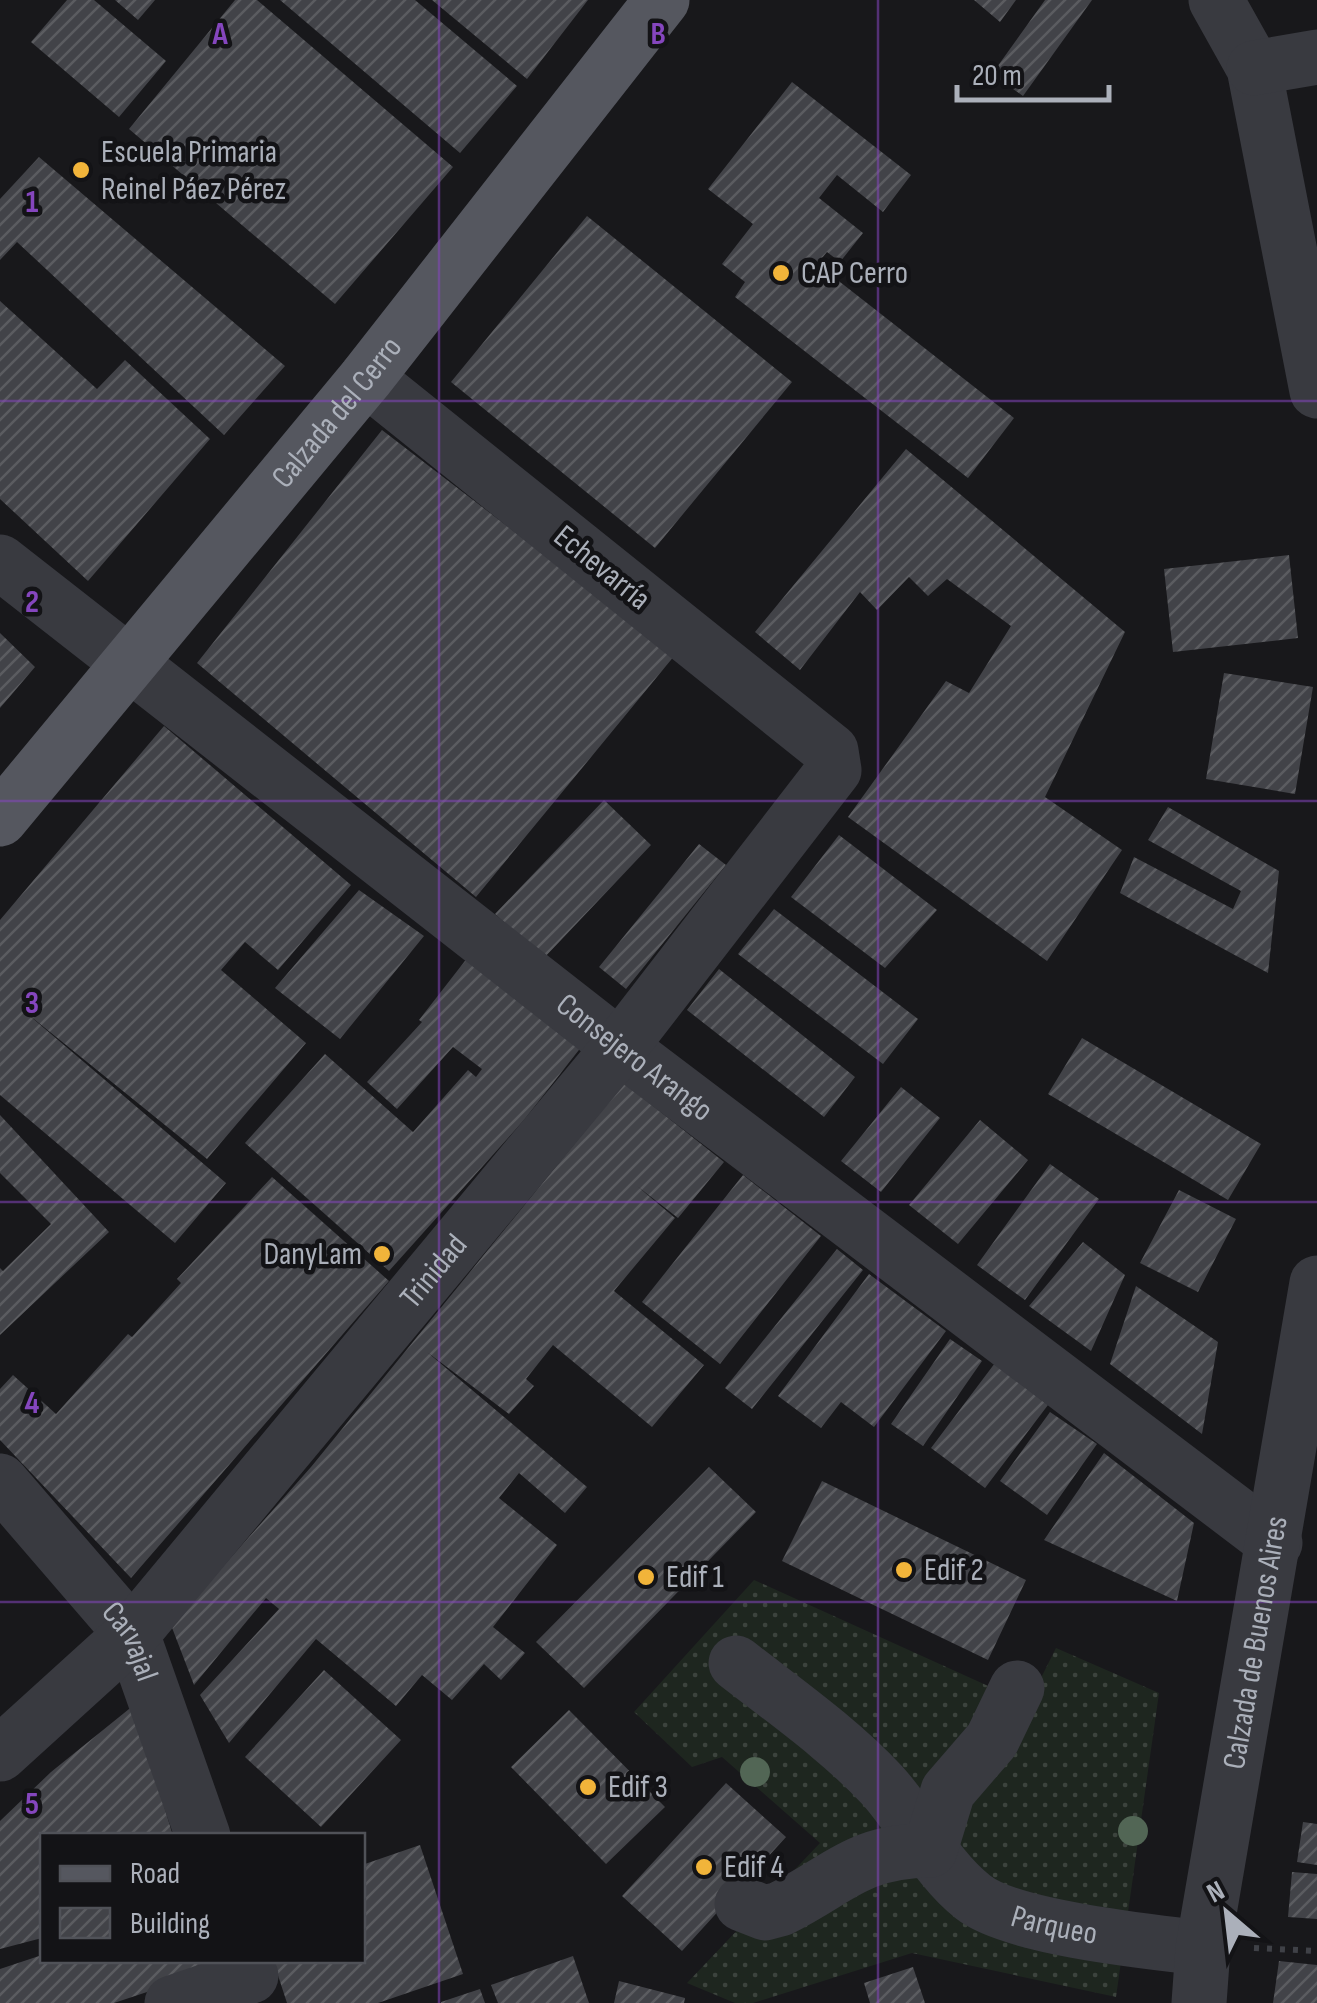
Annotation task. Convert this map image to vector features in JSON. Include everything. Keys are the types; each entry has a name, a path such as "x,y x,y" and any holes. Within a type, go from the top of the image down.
{"main road":[{"name":"Calzada del Cerro","path":"0,818 366,378 662,0"}],"street":[{"path":"1216,0 1254,68 1317,391"},
{"path":"1254,68 1317,58"},
{"name":"Echevarría","path":"366,378 831,751 834,762"},
{"name":"Consejero Arango","path":"0,562 620,1047 1275,1544"},
{"name":"Trinidad","path":"0,1754 132,1634 620,1047 834,770 834,762"},
{"name":"Calzada de Buenos Aires","path":"1199,2003 1203,1948 1317,1284"},
{"name":"Carvajal","path":"0,1481 132,1634 201,1833"},
{"name":"Parqueo","path":"736,1663 850,1754 884,1787 930,1850 975,1899 1019,1916 1203,1948"},
{"path":"742,1904 765,1913 780,1909 869,1857 889,1851 930,1850 948,1791 992,1740 1017,1688"},
{"path":"172,2003 253,1980"}],"shaded area":[{"path":"754,1580 1028,1704 1056,1648 1159,1693 1116,1997 912,1953 753,2003 735,2003 687,1983 820,1843 722,1757 692,1767 634,1712"}],"building":[{"path":"67,0 94,0 166,61 119,117 31,42"},
{"path":"115,0 155,0 138,20"},
{"path":"235,0 257,0 453,167 335,304 129,129"},
{"path":"280,0 415,0 517,86 460,153"},
{"path":"432,0 588,0 527,79"},
{"path":"974,0 1016,0 1000,22"},
{"path":"1045,0 1092,0 1023,96 992,74"},
{"name":"CAP Cerro","path":"792,82 911,175 883,212 837,175 819,198 863,233 840,262 827,252 817,264 1014,418 968,478 735,297 745,282 722,264 753,224 708,189"},
{"path":"39,157 285,366 224,435 17,242 0,260 0,199"},
{"path":"587,216 792,382 655,548 451,382"},
{"path":"0,301 97,389 125,360 210,439 88,581 0,499"},
{"path":"382,430 675,655 476,897 197,663"},
{"path":"906,449 1125,632 1045,797 1122,850 1047,961 848,817 946,681 969,693 1011,626 947,579 928,596 909,577 877,610 860,592 800,670 755,632"},
{"path":"1289,555 1298,638 1173,652 1164,569"},
{"path":"0,633 35,667 0,708"},
{"path":"1224,673 1313,687 1295,794 1206,779"},
{"path":"164,726 351,885 278,970 245,942 221,970 306,1043 207,1159 24,1011 226,1183 175,1243 0,1095 0,920"},
{"path":"604,800 651,845 543,959 495,914"},
{"path":"1168,807 1279,871 1268,973 1120,893 1134,857 1233,909 1241,891 1148,840"},
{"path":"839,835 937,910 885,968 791,897"},
{"path":"699,844 726,865 626,989 599,967"},
{"path":"359,890 424,936 340,1039 275,988"},
{"path":"774,909 918,1019 883,1064 738,954"},
{"path":"468,957 582,1046 524,1120 389,1271 245,1143 325,1054 413,1132 468,1070 476,1077 482,1069 453,1047 397,1109 367,1082 422,1022 419,1020"},
{"path":"719,969 855,1077 824,1117 687,1010"},
{"path":"1082,1038 1261,1144 1228,1200 1048,1094"},
{"path":"624,1083 724,1162 678,1218 637,1186 675,1218 614,1291 704,1365 652,1427 553,1345 526,1379 534,1386 509,1414 427,1352 587,1487 565,1513 519,1473 499,1498 557,1545 493,1627 525,1653 501,1680 484,1664 452,1700 422,1675 396,1706 316,1639 229,1743 200,1695 279,1609 266,1598 194,1685 171,1625 311,1467"},
{"path":"901,1087 940,1118 881,1192 841,1161"},
{"path":"0,1115 109,1232 0,1335 0,1268 3,1271 51,1224 0,1173"},
{"path":"980,1120 1028,1160 958,1244 909,1205"},
{"path":"1050,1164 1099,1199 1025,1300 977,1265"},
{"path":"743,1175 821,1236 720,1364 642,1302"},
{"path":"272,1177 389,1281 131,1578 0,1440 0,1389 13,1375 56,1414 128,1334 132,1337 181,1283 177,1279"},
{"path":"1179,1190 1236,1219 1198,1292 1140,1263"},
{"path":"1083,1242 1125,1275 1091,1351 1029,1306"},
{"path":"837,1249 863,1270 752,1409 725,1388"},
{"path":"869,1274 946,1331 874,1427 841,1402 821,1428 778,1396"},
{"path":"1136,1286 1218,1342 1202,1434 1110,1364"},
{"path":"950,1339 982,1361 923,1446 891,1424"},
{"path":"995,1363 1048,1405 985,1488 931,1448"},
{"path":"1050,1412 1097,1444 1047,1515 1000,1481"},
{"path":"1104,1453 1194,1523 1177,1601 1044,1540"},
{"name":"Edif 1","path":"709,1467 756,1512 584,1688 536,1642"},
{"name":"Edif 2","path":"822,1481 1026,1580 988,1660 782,1561"},
{"path":"324,1670 401,1740 321,1827 245,1757"},
{"path":"134,1705 172,1833 40,1833 40,1939 0,1949 0,1821 51,1772"},
{"name":"Edif 3","path":"569,1710 665,1807 606,1864 511,1767"},
{"name":"Edif 4","path":"726,1783 786,1837 682,1951 622,1896"},
{"path":"1303,1822 1317,1824 1317,1865 1297,1862"},
{"path":"420,1845 463,1974 378,2003 287,2003 274,1963 365,1963 365,1864"},
{"path":"1292,1872 1317,1874 1317,1919 1288,1917"},
{"path":"40,1956 40,1963 215,1963 216,1969 114,2003 0,2003 0,1969"},
{"path":"573,1956 589,2003 498,2003 491,1985"},
{"path":"1279,1961 1317,1965 1317,2003 1273,2003"},
{"path":"913,1967 925,2003 870,2003 864,1983"},
{"path":"619,1981 685,1998 684,2003 614,2003"},
{"path":"480,1989 485,2003 441,2003 441,2002"}],"place":[{"name":"Escuela Primaria Reinel Páez Pérez","path":"81,170"},
{"name":"CAP Cerro","path":"781,273"},
{"name":"DanyLam","path":"382,1254"},
{"name":"Edif 2","path":"904,1570"},
{"name":"Edif 1","path":"646,1577"},
{"name":"Edif 3","path":"588,1787"},
{"name":"Edif 4","path":"704,1867"}]}
